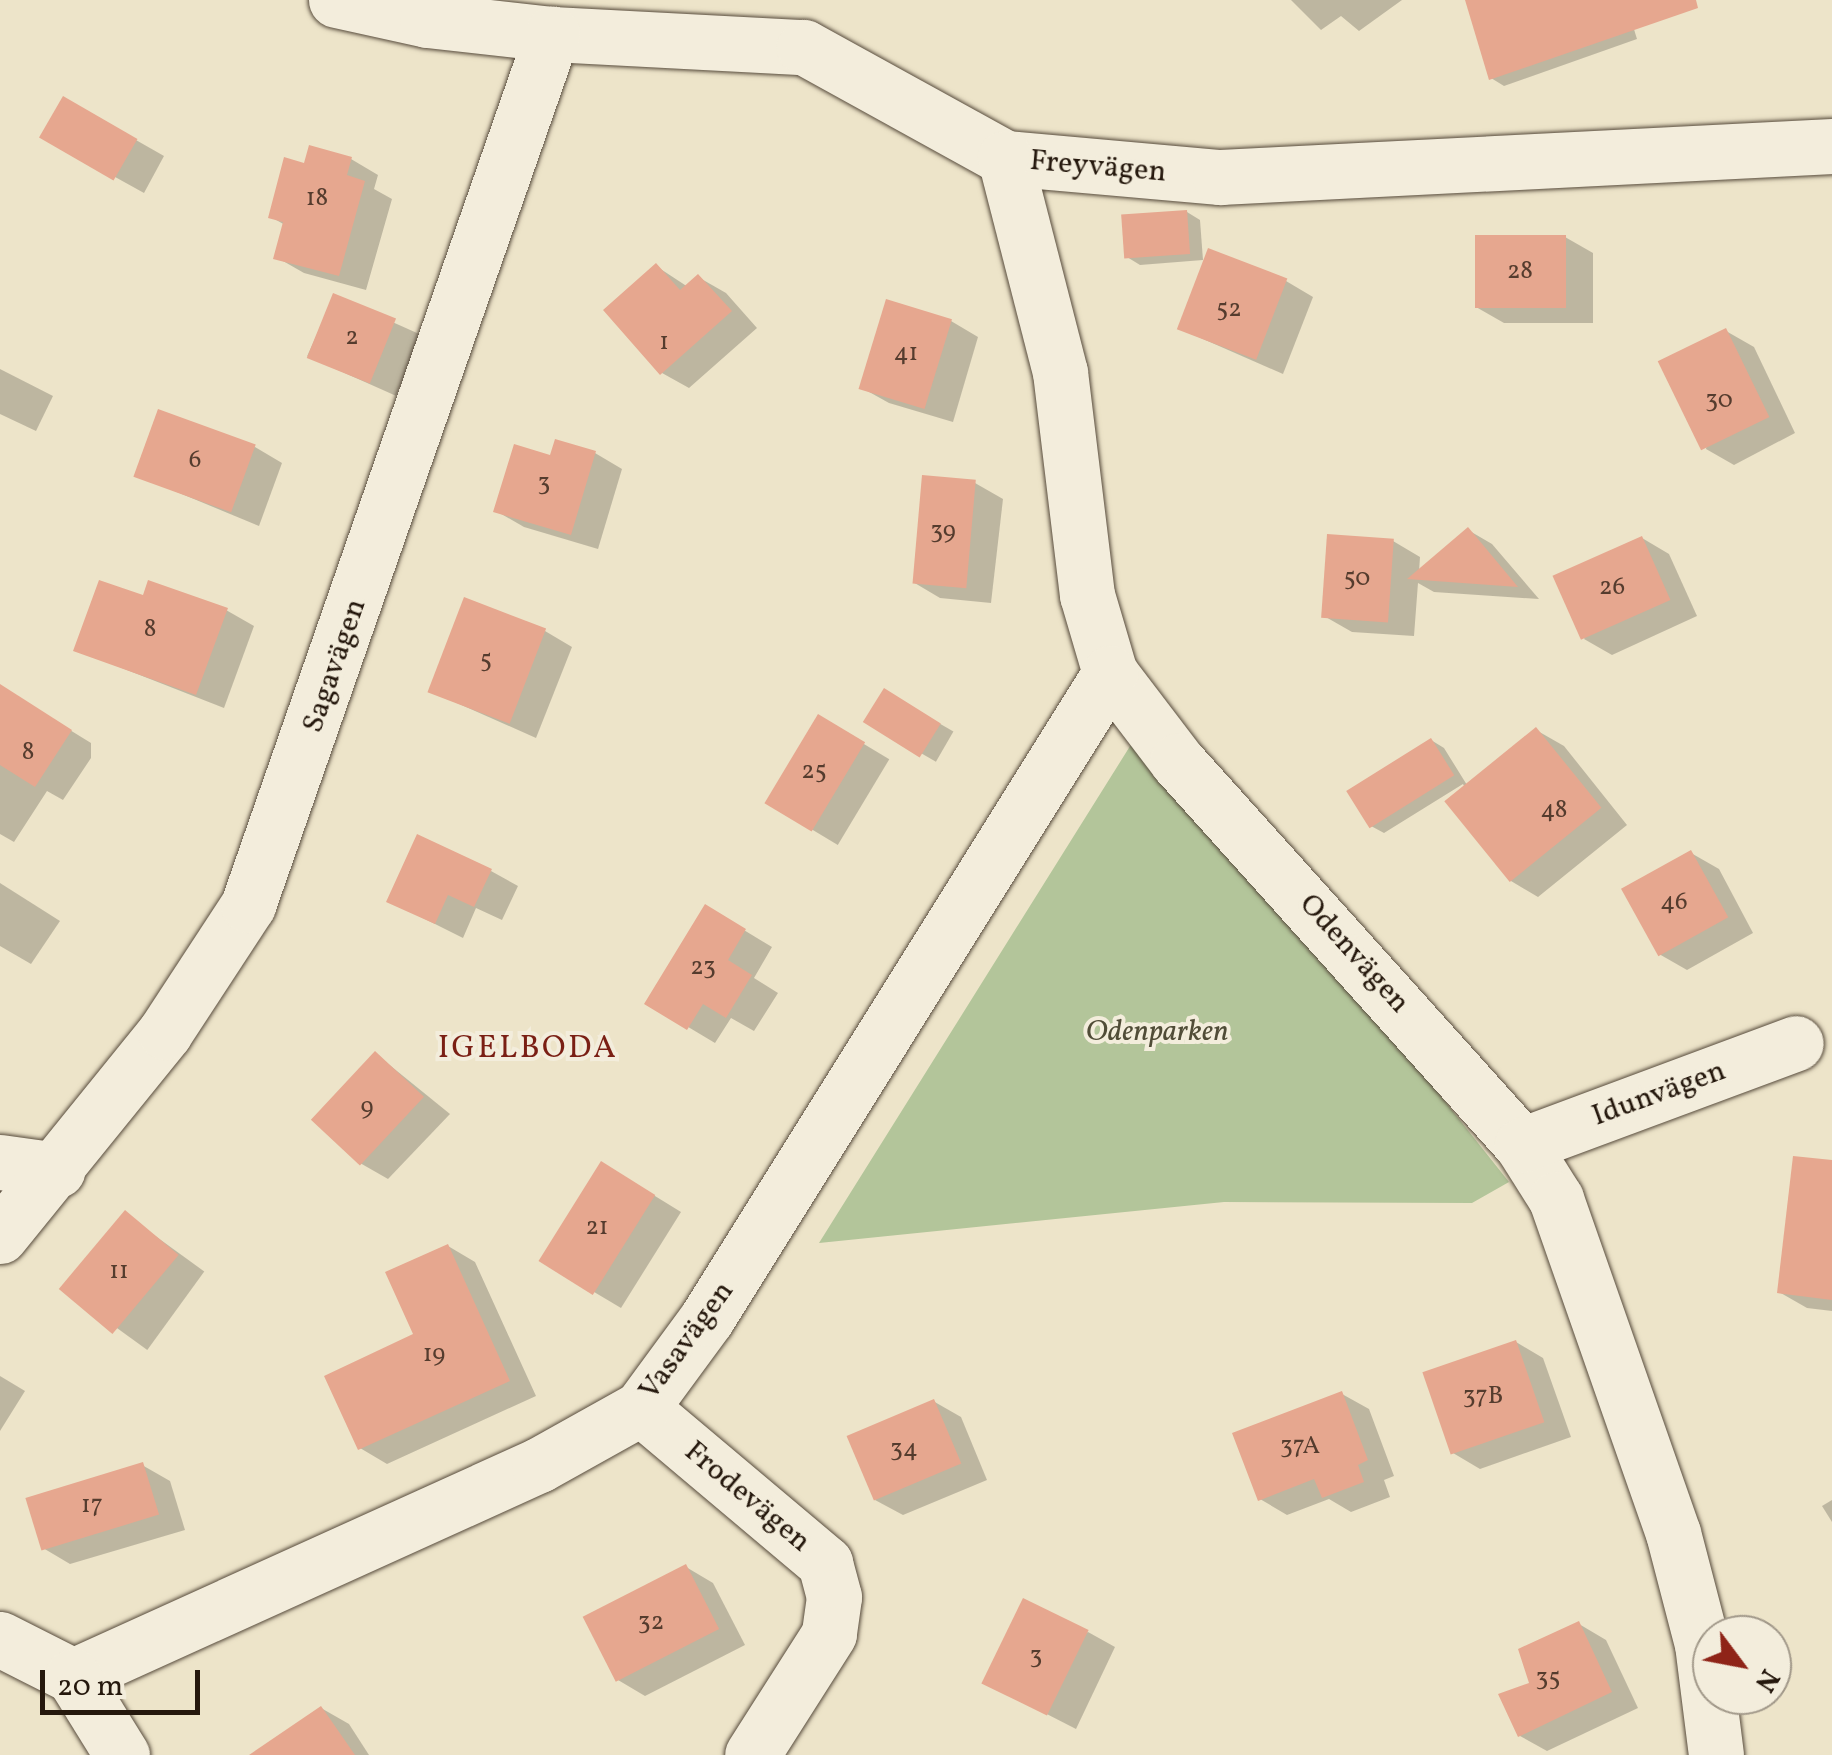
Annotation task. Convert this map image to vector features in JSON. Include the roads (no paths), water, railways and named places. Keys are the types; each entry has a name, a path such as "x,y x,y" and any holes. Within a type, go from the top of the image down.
{"street":[{"name":"Freyvägen","path":"336,0 427,20 552,34 811,23 1005,158 1220,177 1832,146"},
{"name":"Sagavägen","path":"0,1236 212,969 248,905 552,34"},
{"name":"Odenvägen","path":"1005,158 1060,372 1087,595 1110,673 1177,761 1522,1145 1556,1199 1673,1533 1702,1644 1716,1755"},
{"name":"Vasavägen","path":"73,1676 539,1465 640,1408 707,1318 1110,673"},
{"name":"Idunvägen","path":"1522,1145 1796,1042"},
{"path":"0,1162 56,1170"},
{"name":"Frodevägen","path":"640,1408 825,1563 834,1597 830,1634 752,1755"},
{"path":"0,1639 73,1676 122,1755"}],"district":[{"name":"IGELBODA","path":"528,1049"}],"park label":[{"name":"Odenparken","path":"1157,1032"}]}
